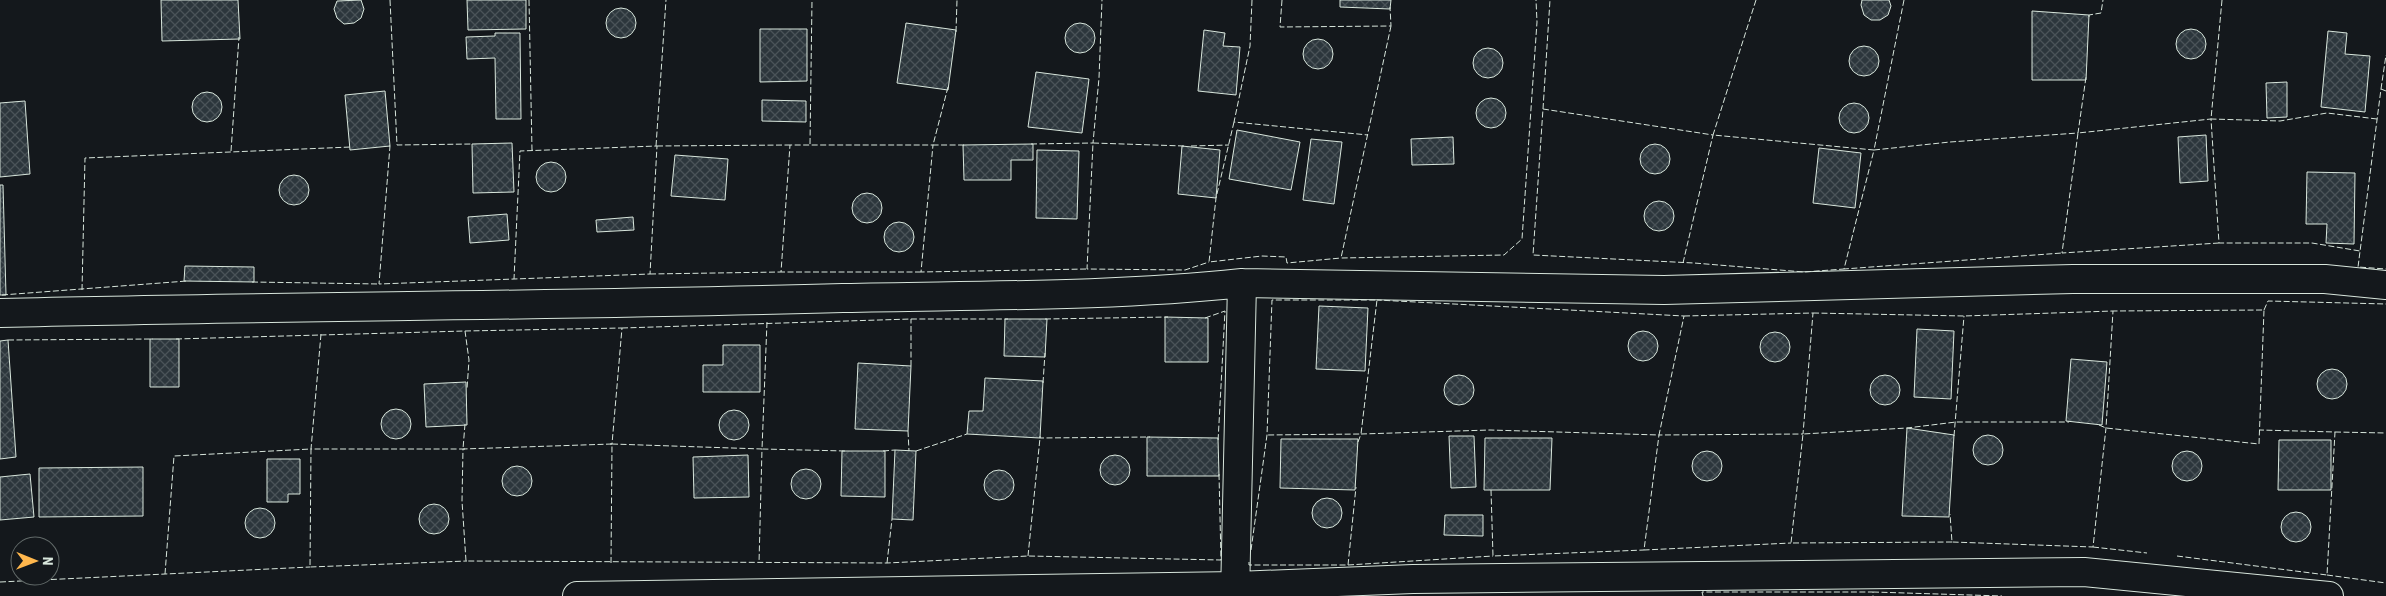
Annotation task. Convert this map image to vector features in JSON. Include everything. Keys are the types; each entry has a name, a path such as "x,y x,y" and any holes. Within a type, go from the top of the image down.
{"street":[{"path":"0,313 258,307 779,300 1175,290 1242,283 1664,290 2073,279 2325,279 2386,284"},
{"path":"1236,591 1242,283"},
{"path":"577,596 1236,591 1413,579 2084,572 2328,596"}],"building":[{"path":"161,0 238,0 240,39 162,41"},
{"path":"361,0 364,9 361,18 354,23 344,24 337,18 334,9 337,1"},
{"path":"467,0 526,0 526,29 468,30"},
{"path":"1340,0 1391,0 1390,9 1340,7"},
{"path":"1862,0 1889,0 1891,6 1888,15 1880,20 1871,20 1864,15 1861,5"},
{"path":"621,8 632,12 636,23 632,34 621,38 610,34 606,23 610,12"},
{"path":"2032,11 2089,15 2086,80 2032,80"},
{"path":"906,23 956,30 948,90 897,83"},
{"path":"1080,23 1086,24 1094,32 1094,44 1086,52 1080,53 1074,52 1066,44 1065,38 1066,32 1074,24"},
{"path":"760,29 807,29 807,81 760,82"},
{"path":"2191,29 2201,34 2206,44 2201,54 2191,59 2181,54 2176,44 2181,34"},
{"path":"1204,30 1225,33 1223,46 1240,47 1236,95 1198,91"},
{"path":"2328,31 2347,33 2345,54 2370,56 2365,112 2321,107"},
{"path":"495,33 520,33 521,119 496,119 495,58 467,59 466,37 495,36"},
{"path":"1318,39 1328,44 1333,54 1328,64 1318,69 1308,64 1303,54 1308,44"},
{"path":"1864,46 1874,51 1879,61 1874,71 1864,76 1854,71 1849,61 1854,51"},
{"path":"1488,48 1498,53 1503,63 1498,73 1488,78 1478,73 1473,63 1478,53"},
{"path":"1036,72 1089,79 1082,133 1028,127"},
{"path":"2287,82 2287,117 2267,118 2266,83"},
{"path":"385,91 390,146 350,150 345,95"},
{"path":"207,92 213,93 221,101 221,113 213,121 207,122 201,121 193,113 192,107 193,101 201,93"},
{"path":"1491,98 1501,103 1506,113 1501,123 1491,128 1481,123 1476,113 1481,103"},
{"path":"762,100 806,101 806,122 762,121"},
{"path":"25,101 30,174 0,177 0,103"},
{"path":"1854,103 1864,108 1869,118 1864,128 1854,133 1844,128 1839,118 1844,108"},
{"path":"1237,130 1300,142 1291,190 1229,179"},
{"path":"2206,135 2208,181 2180,183 2178,137"},
{"path":"1453,137 1454,164 1412,165 1411,139"},
{"path":"1311,139 1342,142 1334,204 1303,200"},
{"path":"512,143 514,192 473,193 472,144"},
{"path":"1033,144 1033,160 1011,160 1011,180 964,180 963,145"},
{"path":"1655,144 1665,149 1670,159 1665,169 1655,174 1645,169 1640,159 1645,149"},
{"path":"1182,146 1220,150 1216,198 1178,194"},
{"path":"1819,148 1861,153 1855,208 1813,203"},
{"path":"1037,150 1079,151 1077,219 1036,218"},
{"path":"675,155 728,159 725,200 671,196"},
{"path":"551,162 562,166 566,177 562,188 551,192 540,188 536,177 540,166"},
{"path":"2307,172 2355,173 2354,244 2326,243 2327,224 2306,224"},
{"path":"294,175 300,176 308,184 308,196 300,204 294,205 288,204 280,196 279,190 280,184 288,176"},
{"path":"0,185 3,185 6,295 0,295"},
{"path":"867,193 878,197 882,208 878,219 867,223 856,219 852,208 856,197"},
{"path":"1659,201 1665,202 1673,210 1673,222 1665,230 1659,231 1653,230 1645,222 1644,216 1645,210 1653,202"},
{"path":"507,214 509,240 470,243 468,217"},
{"path":"633,217 634,230 597,232 596,220"},
{"path":"899,222 910,226 914,237 910,248 899,252 888,248 884,237 888,226"},
{"path":"185,266 254,267 254,282 184,281"},
{"path":"1319,306 1368,308 1365,371 1316,369"},
{"path":"1165,317 1208,318 1208,362 1165,362"},
{"path":"1005,319 1047,319 1045,357 1004,356"},
{"path":"1917,329 1954,331 1951,399 1914,397"},
{"path":"1643,331 1653,336 1658,346 1653,356 1643,361 1633,356 1628,346 1633,336"},
{"path":"1775,332 1785,337 1790,347 1785,357 1775,362 1765,357 1760,347 1765,337"},
{"path":"150,339 179,339 179,387 150,387"},
{"path":"8,340 16,457 0,459 0,341"},
{"path":"723,345 760,345 760,392 703,392 703,365 723,365"},
{"path":"2071,359 2107,362 2102,425 2066,421"},
{"path":"858,363 911,366 908,431 855,429"},
{"path":"2332,369 2342,374 2347,384 2342,394 2332,399 2322,394 2317,384 2322,374"},
{"path":"1459,375 1469,380 1474,390 1469,400 1459,405 1449,400 1444,390 1449,380"},
{"path":"1885,375 1895,380 1900,390 1895,400 1885,405 1875,400 1870,390 1875,380"},
{"path":"985,378 1043,381 1040,438 967,434 969,411 983,411"},
{"path":"466,382 467,425 426,427 424,384"},
{"path":"396,409 407,413 411,424 407,435 396,439 385,435 381,424 385,413"},
{"path":"734,410 744,415 749,425 744,435 734,440 724,435 719,425 724,415"},
{"path":"1907,428 1954,435 1949,517 1902,516"},
{"path":"1988,435 1994,436 2002,444 2002,456 1994,464 1988,465 1982,464 1974,456 1973,450 1974,444 1982,436"},
{"path":"1449,436 1474,436 1476,487 1451,488"},
{"path":"1147,437 1218,438 1219,476 1147,476"},
{"path":"1485,438 1552,438 1550,490 1484,490"},
{"path":"1281,439 1358,439 1355,490 1280,488"},
{"path":"2279,440 2331,440 2331,490 2278,490"},
{"path":"895,450 916,451 913,520 892,519"},
{"path":"842,451 885,451 885,497 841,496"},
{"path":"1707,451 1713,452 1721,460 1721,472 1713,480 1707,481 1701,480 1693,472 1692,466 1693,460 1701,452"},
{"path":"2187,451 2197,456 2202,466 2197,476 2187,481 2177,476 2172,466 2177,456"},
{"path":"748,455 749,497 694,498 693,457"},
{"path":"1115,455 1125,460 1130,470 1125,480 1115,485 1105,480 1100,470 1105,460"},
{"path":"267,459 300,459 300,494 288,494 288,502 267,502"},
{"path":"517,466 528,470 532,481 528,492 517,496 506,492 502,481 506,470"},
{"path":"143,467 143,516 39,517 39,468"},
{"path":"806,469 816,474 821,484 816,494 806,499 796,494 791,484 796,474"},
{"path":"999,470 1009,475 1014,485 1009,495 999,500 989,495 984,485 989,475"},
{"path":"30,474 34,517 0,520 0,477"},
{"path":"1327,498 1337,503 1342,513 1337,523 1327,528 1317,523 1312,513 1317,503"},
{"path":"434,504 445,508 449,519 445,530 434,534 423,530 419,519 423,508"},
{"path":"260,508 271,512 275,523 271,534 260,538 249,534 245,523 249,512"},
{"path":"2296,512 2302,513 2310,521 2310,533 2302,541 2296,542 2290,541 2282,533 2281,527 2282,521 2290,513"},
{"path":"1445,515 1483,515 1483,536 1444,535"}],"fence":[{"path":"390,0 397,145 472,144"},
{"path":"529,0 532,150 534,150"},
{"path":"656,146 666,0"},
{"path":"810,144 812,0"},
{"path":"956,32 957,0"},
{"path":"1031,144 1093,143 1099,78 1102,0"},
{"path":"1252,0 1250,46 1234,122 1368,135"},
{"path":"1282,0 1280,27 1391,26 1390,7"},
{"path":"1391,26 1341,258 1504,255 1522,239 1537,22 1536,0"},
{"path":"1543,109 1550,0"},
{"path":"1756,0 1713,135 1874,150 1844,269 2062,253"},
{"path":"1904,0 1874,150 1950,142 2078,133 2086,77"},
{"path":"2089,17 2089,15 2101,13 2103,0"},
{"path":"2222,0 2211,119 2280,121 2327,113 2377,119"},
{"path":"231,151 239,37"},
{"path":"2381,89 2386,55"},
{"path":"948,87 933,145 966,145"},
{"path":"2386,91 2381,89 2358,267 2386,269"},
{"path":"1683,263 1713,135 1543,109 1533,255 1694,263 1804,272 1844,269"},
{"path":"2219,243 2062,253 2078,133 2211,119 2219,243 2312,243 2360,251"},
{"path":"1234,122 1216,198 1209,262 1262,256 1286,257 1287,263 1341,258"},
{"path":"1184,146 1093,143 1087,269 1185,270 1209,262"},
{"path":"657,146 790,145"},
{"path":"921,272 781,272 790,145 933,145 921,272 1087,269"},
{"path":"1191,146 1229,145"},
{"path":"389,146 379,284 650,274 657,146 520,151 514,279"},
{"path":"82,290 85,158 351,147"},
{"path":"650,274 781,272"},
{"path":"2,295 187,281"},
{"path":"252,282 379,284"},
{"path":"1251,550 1267,435 1272,300 1377,300 1361,434 1267,435"},
{"path":"1358,442 1361,434 1490,430 1659,435 1684,316 1377,300"},
{"path":"2264,310 2268,301 2386,304"},
{"path":"2099,425 2106,428 2259,444 2264,310 2113,311"},
{"path":"1205,318 1225,311 1218,442"},
{"path":"1813,313 1964,316 2113,311 2106,428 2093,547 1952,542 1950,514"},
{"path":"1684,316 1813,313 1803,434 1659,435 1644,550 1791,543"},
{"path":"1954,436 1964,316"},
{"path":"1045,319 1168,317"},
{"path":"622,328 911,319 1008,319"},
{"path":"911,319 911,366"},
{"path":"767,322 762,449 845,451"},
{"path":"465,331 622,328 612,444 610,444"},
{"path":"176,339 465,331 469,360 467,389"},
{"path":"321,334 311,449 463,449"},
{"path":"8,340 153,339"},
{"path":"1043,383 1045,353"},
{"path":"1952,542 1791,543 1803,434 1907,428 1956,422 2069,422"},
{"path":"465,424 463,449 465,449"},
{"path":"2177,556 2327,575 2335,432 2260,430"},
{"path":"908,431 909,451"},
{"path":"2335,432 2386,433"},
{"path":"916,451 967,434"},
{"path":"1040,436 1040,438 1150,437"},
{"path":"1028,556 1040,438"},
{"path":"612,444 762,449 759,563"},
{"path":"611,563 612,444 463,449 462,501 466,561 887,563 1028,556 1221,560 1219,474"},
{"path":"165,574 174,456 311,449 310,567 467,561"},
{"path":"883,451 895,450"},
{"path":"1249,562 1249,565 1348,565 1356,487"},
{"path":"1491,490 1493,556 1644,550"},
{"path":"887,563 892,519"},
{"path":"2093,547 2147,553"},
{"path":"1348,565 1493,556"},
{"path":"0,582 310,567"},
{"path":"2327,575 2386,583"},
{"path":"1703,596 1702,592 1873,592 1873,596"},
{"path":"1873,592 2002,596"}]}
